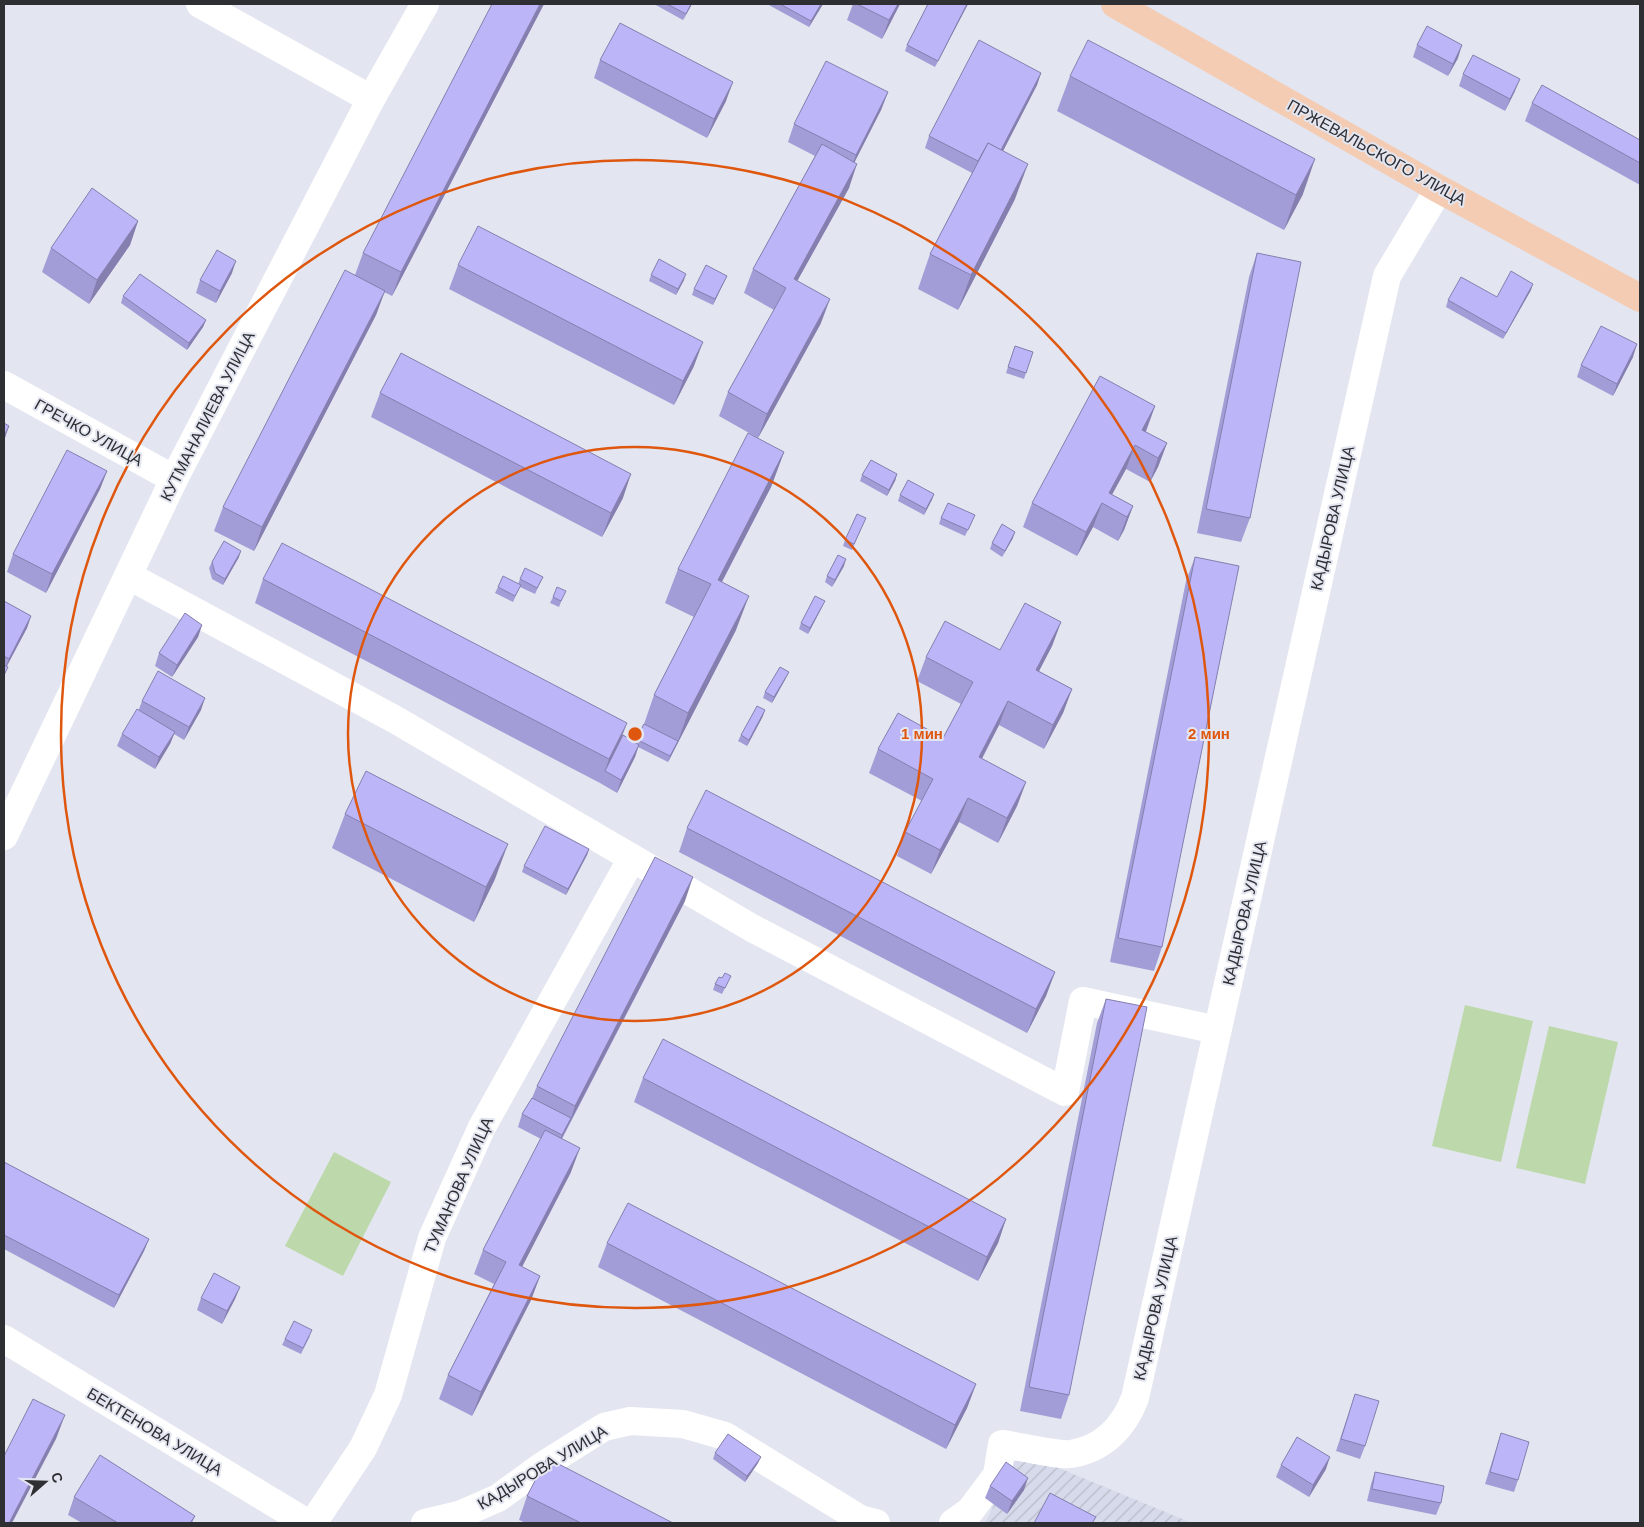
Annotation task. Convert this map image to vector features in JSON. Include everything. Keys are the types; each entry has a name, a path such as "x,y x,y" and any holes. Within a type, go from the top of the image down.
{"main road":[{"name":"ПРЖЕВАЛЬСКОГО УЛИЦА","path":"1115,4 1439,189 1640,298"}],"street":[{"path":"200,4 371,99"},
{"name":"КУТМАНАЛИЕВА УЛИЦА","path":"4,836 174,479 371,99 425,4"},
{"name":"КАДЫРОВА УЛИЦА","path":"953,1523 970,1511 997,1476 1002,1444 1070,1454 1104,1440 1117,1431 1128,1417 1135,1398 1387,276 1439,189"},
{"name":"ГРЕЧКО УЛИЦА","path":"4,385 174,479"},
{"path":"129,576 396,720 752,928 1065,1092 1083,1002 1217,1030"},
{"name":"ТУМАНОВА УЛИЦА","path":"313,1523 363,1448 388,1395 432,1238 482,1127 632,858"},
{"name":"БЕКТЕНОВА УЛИЦА","path":"4,1340 307,1523"},
{"name":"КАДЫРОВА УЛИЦА","path":"425,1523 459,1515 498,1498 542,1466 604,1427 630,1421 683,1424 725,1436 860,1519 876,1523"}],"shaded area":[{"path":"1020,1452 1192,1523 985,1523"}],"green space":[{"path":"1465,1005 1533,1021 1501,1162 1432,1146"},
{"path":"1549,1026 1618,1042 1585,1184 1516,1168"},
{"path":"334,1152 391,1182 343,1276 285,1246"}],"building":[{"path":"492,4 540,4 401,272 363,253"},
{"path":"667,4 691,4 686,14"},
{"path":"780,4 821,4 811,21"},
{"path":"857,4 898,4 889,20"},
{"path":"928,4 967,4 938,61 907,45"},
{"path":"620,23 733,82 714,119 600,60"},
{"path":"1427,26 1462,45 1453,64 1417,45"},
{"path":"979,40 1041,73 1001,150 988,143 978,161 929,136"},
{"path":"1088,40 1315,159 1296,195 1070,76"},
{"path":"1473,55 1520,79 1510,99 1463,74"},
{"path":"826,61 888,92 856,155 794,124"},
{"path":"1542,85 1640,140 1640,163 1532,103"},
{"path":"988,143 1028,164 971,275 930,254"},
{"path":"822,144 857,164 794,279 830,299 767,414 728,392 786,288 753,269"},
{"path":"92,188 138,221 97,280 51,248"},
{"path":"478,226 703,342 683,381 458,265"},
{"path":"217,250 236,261 220,291 200,280"},
{"path":"1257,253 1301,262 1250,518 1206,509"},
{"path":"659,259 686,274 678,289 651,275"},
{"path":"706,265 727,276 715,299 694,289"},
{"path":"345,270 385,291 262,527 223,507"},
{"path":"1511,271 1533,284 1506,333 1448,300 1461,277 1497,297"},
{"path":"140,274 206,320 189,343 123,296"},
{"path":"1601,326 1637,344 1617,384 1581,365"},
{"path":"1015,346 1033,352 1026,373 1008,367"},
{"path":"401,353 631,474 611,513 380,393"},
{"path":"1100,376 1155,406 1142,430 1167,443 1158,458 1135,445 1109,493 1133,506 1127,517 1102,503 1086,532 1032,503"},
{"path":"4,423 9,426 4,436"},
{"path":"748,433 784,452 718,580 749,596 688,713 654,695 711,584 678,569"},
{"path":"67,450 107,471 52,574 13,554"},
{"path":"871,460 897,474 889,490 862,475"},
{"path":"908,480 934,494 926,509 900,495"},
{"path":"948,503 975,515 968,530 941,518"},
{"path":"857,514 866,518 854,544 845,540"},
{"path":"1002,524 1015,532 1005,551 992,543"},
{"path":"224,541 241,551 225,579 215,573 212,562"},
{"path":"282,543 627,723 609,759 263,579"},
{"path":"838,555 846,559 835,580 827,576"},
{"path":"1195,557 1239,566 1162,947 1118,938"},
{"path":"525,568 543,577 537,588 520,579"},
{"path":"503,576 521,585 515,596 498,587"},
{"path":"557,587 566,591 561,601 553,597"},
{"path":"815,596 825,601 810,628 801,623"},
{"path":"4,601 31,616 9,659 4,656"},
{"path":"1025,603 1061,622 1036,670 1072,689 1053,725 1008,701 979,757 1026,782 1007,818 968,798 940,850 905,832 933,779 878,749 898,713 943,738 973,682 926,657 945,621 1000,650"},
{"path":"185,613 202,625 177,665 159,653"},
{"path":"4,665 8,667 4,675"},
{"path":"780,667 789,672 774,697 765,692"},
{"path":"158,671 205,698 189,727 142,701"},
{"path":"757,706 765,710 749,740 741,735"},
{"path":"137,709 175,732 159,757 122,734"},
{"path":"644,724 678,741 670,756 636,739"},
{"path":"623,735 639,745 621,780 605,771"},
{"path":"366,771 508,844 486,887 345,814"},
{"path":"706,790 1055,972 1036,1009 687,828"},
{"path":"545,826 589,849 568,889 524,866"},
{"path":"655,857 693,877 575,1106 537,1086"},
{"path":"725,973 731,976 725,988 715,984 719,977 722,978"},
{"path":"1106,999 1147,1007 1069,1395 1029,1387"},
{"path":"663,1039 1006,1219 987,1257 643,1078"},
{"path":"532,1098 571,1118 562,1135 522,1114"},
{"path":"545,1130 580,1148 519,1265 540,1276 481,1392 448,1375 506,1262 483,1250"},
{"path":"4,1162 149,1239 119,1295 4,1235"},
{"path":"628,1203 976,1384 955,1425 607,1243"},
{"path":"214,1273 240,1287 227,1311 201,1298"},
{"path":"294,1321 312,1330 303,1348 285,1339"},
{"path":"1355,1394 1379,1401 1365,1446 1341,1439"},
{"path":"33,1399 65,1415 9,1523 4,1523 4,1456"},
{"path":"1501,1433 1529,1442 1518,1480 1490,1472"},
{"path":"728,1434 761,1457 747,1476 715,1453"},
{"path":"1297,1437 1330,1457 1313,1485 1281,1465"},
{"path":"100,1455 195,1516 190,1523 118,1523 74,1497"},
{"path":"547,1458 673,1523 581,1523 527,1496"},
{"path":"1006,1462 1028,1478 1012,1501 990,1486"},
{"path":"1375,1472 1444,1486 1441,1503 1372,1489"},
{"path":"1050,1493 1096,1517 1092,1523 1034,1523"}]}
